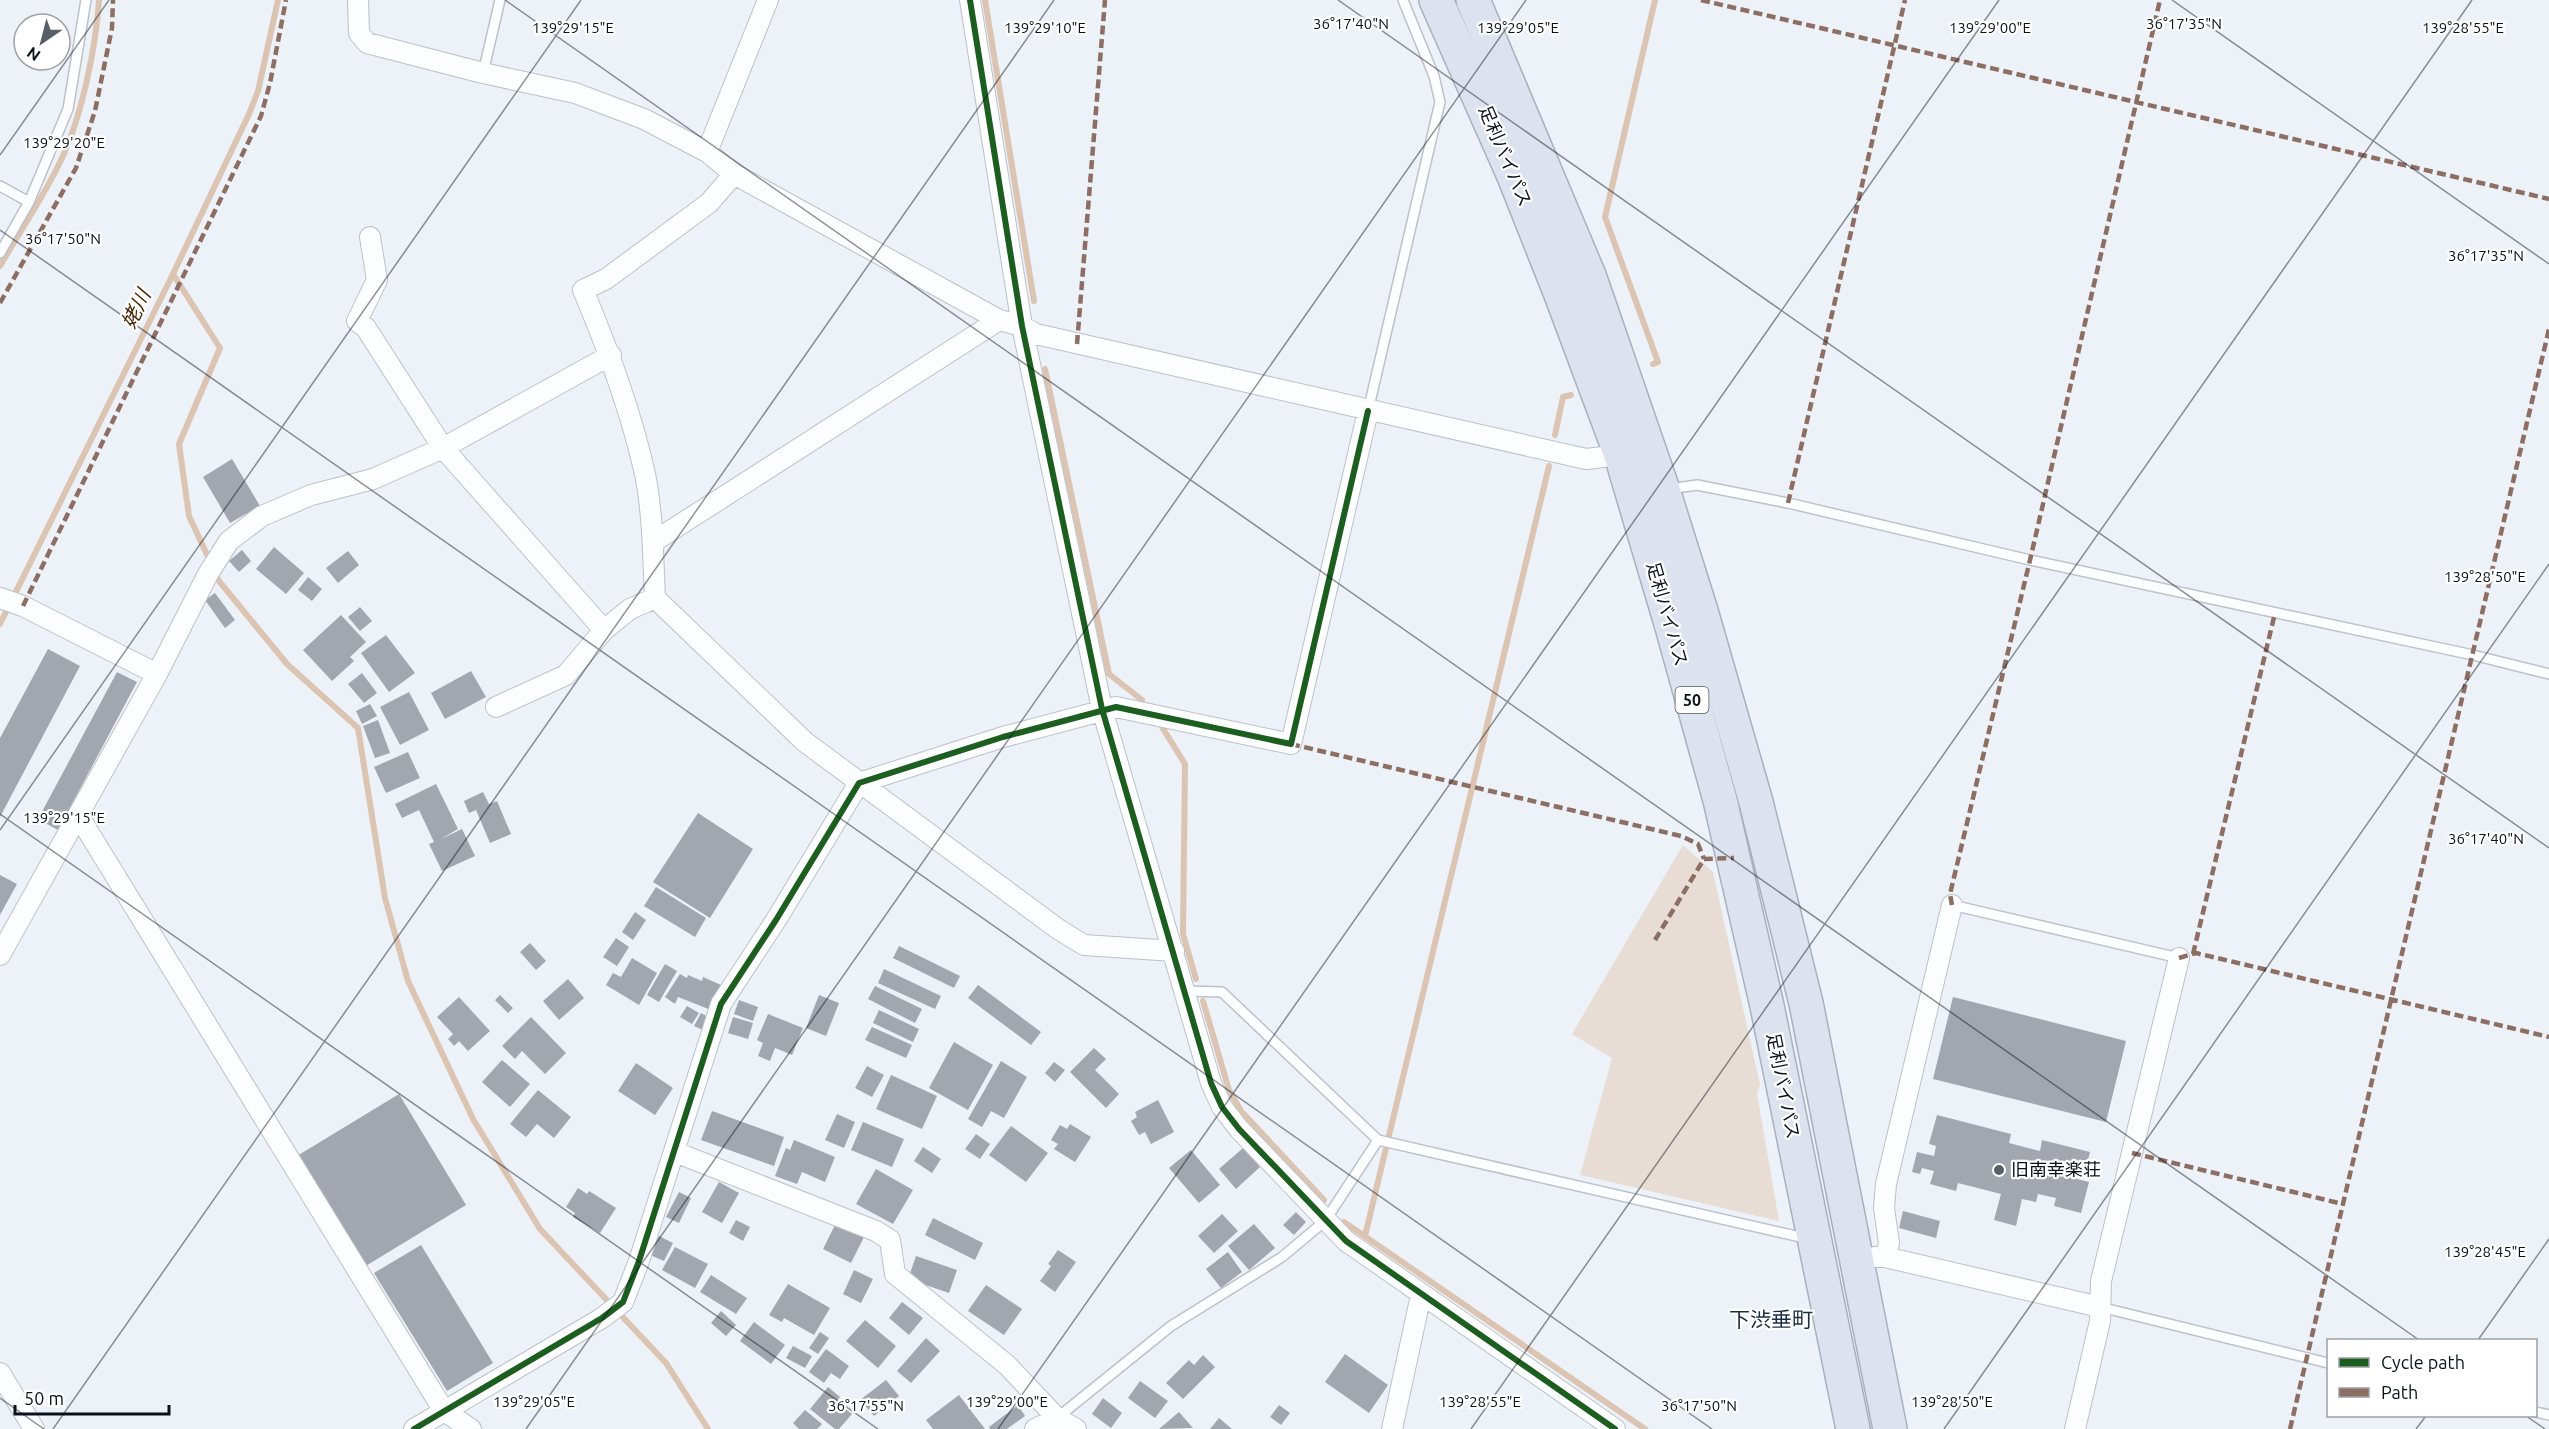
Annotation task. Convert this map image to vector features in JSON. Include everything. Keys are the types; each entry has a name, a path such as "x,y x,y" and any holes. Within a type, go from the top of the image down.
{"highway":[{"name":"足利バイパス","path":"1436,0 1514,176 1621,455 1672,627 1723,812 1767,1006 1853,1429"},
{"name":"足利バイパス","path":"1473,0 1590,278 1663,490 1756,802 1871,1259 1890,1429"}],"street":[{"path":"358,0 359,33 367,43 483,74 574,93 644,119 707,152 734,174 999,320 1022,326 1036,334 1586,459 1621,455"},
{"path":"707,152 768,0"},
{"path":"970,0 1022,326 1102,709 1211,1083 1222,1107 1239,1129 1346,1241 1615,1429"},
{"path":"734,174 709,203 606,279 583,290 610,355 645,474 653,542 655,598 805,742 1058,929 1084,945 1174,951"},
{"path":"370,237 377,280 357,321 366,328 443,448 604,630"},
{"path":"653,542 999,320"},
{"path":"0,955 157,674 208,574 229,541 262,516 311,495 373,479 443,448 610,355"},
{"path":"414,1429 602,1318 623,1302 675,1152 702,1057 721,1004 776,920 859,783 1003,737 1116,707 1291,744 1368,411"},
{"path":"0,598 23,606 157,674"},
{"path":"496,708 566,675 604,630 630,609 655,598"},
{"path":"78,815 444,1412 471,1429"},
{"path":"1871,1259 1888,1243 1884,1208 1886,1184 1953,905"},
{"path":"2075,1429 2100,1321 2101,1281 2179,958"},
{"path":"675,1152 876,1231 890,1240 895,1274 1007,1365 1057,1418 1076,1429"},
{"path":"1871,1259 2100,1308"},
{"path":"1392,1429 1421,1295"},
{"path":"0,1373 34,1429"},
{"path":"1035,1429 1057,1418"}],"lane":[{"path":"0,253 29,202 68,109 86,0"},
{"path":"483,74 500,0"},
{"path":"1368,411 1440,102 1434,76 1403,0"},
{"path":"0,186 29,202"},
{"path":"1663,490 1697,486 1788,503 2030,560 2473,655 2549,674"},
{"path":"1953,905 2179,958"},
{"path":"1185,991 1222,992 1378,1140 1814,1240"},
{"path":"1057,1418 1171,1326 1282,1257 1325,1221 1378,1140"},
{"path":"2100,1308 2327,1363"}],"shaded area":[{"path":"1683,845 1713,872 1760,1085 1757,1093 1779,1221 1580,1175 1612,1058 1572,1034"}],"building":[{"path":"232,459 260,506 230,523 203,477"},
{"path":"274,547 304,573 286,594 256,569"},
{"path":"242,550 251,561 239,572 229,561"},
{"path":"348,551 359,565 338,583 326,568"},
{"path":"308,577 322,589 312,601 298,590"},
{"path":"215,593 235,620 225,628 205,600"},
{"path":"360,607 372,621 360,631 348,617"},
{"path":"341,615 366,642 350,657 354,661 332,681 303,650"},
{"path":"386,635 415,673 389,692 361,653"},
{"path":"48,649 80,666 0,817 0,738"},
{"path":"471,671 486,697 445,719 431,693"},
{"path":"117,672 137,682 58,830 38,819"},
{"path":"362,673 377,693 364,703 348,684"},
{"path":"409,692 429,730 400,745 380,707"},
{"path":"370,704 377,716 362,724 356,711"},
{"path":"378,720 390,753 375,758 363,726"},
{"path":"408,752 420,778 386,793 374,767"},
{"path":"436,784 458,829 441,839 462,829 475,856 442,871 429,844 434,842 419,810 402,818 395,804"},
{"path":"483,792 489,804 497,801 511,834 490,843 476,810 469,813 464,801"},
{"path":"698,813 753,849 710,918 653,882"},
{"path":"0,875 17,884 0,915"},
{"path":"656,887 706,918 695,937 644,906"},
{"path":"635,912 646,920 633,940 622,932"},
{"path":"616,938 629,947 617,966 603,957"},
{"path":"530,943 546,961 536,970 520,952"},
{"path":"899,946 960,976 954,988 893,958"},
{"path":"632,958 657,973 639,1005 606,985 613,973 621,977"},
{"path":"665,964 677,971 659,1002 647,995"},
{"path":"884,969 941,996 935,1009 878,983"},
{"path":"680,974 702,981 703,977 721,985 711,1010 678,997 675,1004 665,997"},
{"path":"568,979 584,998 559,1020 543,1001"},
{"path":"978,985 1041,1032 1031,1045 968,998"},
{"path":"875,986 922,1009 915,1023 868,999"},
{"path":"500,995 513,1008 508,1013 495,1000"},
{"path":"819,995 839,1003 826,1036 806,1028"},
{"path":"459,997 490,1031 468,1051 459,1041 454,1046 448,1039 453,1034 437,1017"},
{"path":"1953,997 2126,1041 2106,1122 1933,1079"},
{"path":"739,1000 758,1007 753,1021 734,1014"},
{"path":"687,1006 699,1013 692,1024 680,1017"},
{"path":"879,1010 919,1029 913,1042 873,1023"},
{"path":"701,1013 712,1019 705,1031 694,1026"},
{"path":"768,1014 803,1028 792,1055 775,1048 770,1061 758,1056 763,1043 757,1040"},
{"path":"531,1017 566,1053 545,1074 522,1051 515,1059 502,1046"},
{"path":"733,1017 753,1023 748,1039 728,1033"},
{"path":"872,1027 912,1045 906,1058 865,1040"},
{"path":"954,1042 993,1065 968,1110 929,1088"},
{"path":"1094,1048 1106,1059 1095,1070 1119,1094 1106,1108 1070,1072"},
{"path":"502,1060 530,1084 510,1107 482,1082"},
{"path":"1001,1061 1027,1077 1004,1118 991,1111 982,1127 968,1119"},
{"path":"1054,1062 1065,1070 1055,1082 1045,1073"},
{"path":"636,1063 673,1088 655,1115 618,1091"},
{"path":"867,1066 884,1075 872,1097 855,1088"},
{"path":"891,1075 937,1096 922,1129 876,1109"},
{"path":"538,1090 571,1117 554,1138 537,1124 526,1137 510,1124"},
{"path":"399,1094 466,1205 364,1267 297,1156"},
{"path":"1158,1100 1174,1132 1151,1144 1145,1132 1139,1135 1131,1121 1137,1117 1135,1112"},
{"path":"712,1111 784,1137 774,1166 701,1140"},
{"path":"837,1114 855,1122 844,1148 825,1140"},
{"name":"旧南幸楽荘","path":"1937,1115 2011,1134 2009,1143 2040,1151 2042,1140 2090,1152 2085,1172 2071,1168 2069,1177 2089,1182 2081,1213 2054,1206 2056,1198 2038,1194 2036,1202 2022,1199 2016,1226 1994,1220 2001,1194 1958,1183 1956,1191 1930,1184 1934,1171 1922,1168 1920,1174 1912,1172 1917,1152 1934,1156 1936,1146 1929,1144"},
{"path":"863,1122 904,1139 892,1167 851,1150"},
{"path":"1070,1124 1091,1137 1075,1162 1054,1149 1058,1144 1051,1140 1060,1125 1067,1129"},
{"path":"1011,1126 1048,1153 1026,1182 989,1155"},
{"path":"976,1134 990,1144 980,1159 965,1149"},
{"path":"794,1140 835,1157 825,1182 802,1172 797,1184 775,1176 786,1148 790,1150"},
{"path":"923,1147 941,1159 932,1173 914,1161"},
{"path":"1243,1148 1260,1167 1236,1189 1219,1169"},
{"path":"1191,1150 1220,1185 1199,1203 1169,1168"},
{"path":"876,1169 913,1190 893,1224 856,1204"},
{"path":"719,1182 739,1193 722,1223 702,1212"},
{"path":"578,1188 587,1194 589,1191 616,1208 600,1233 573,1217 575,1213 566,1207"},
{"path":"679,1192 691,1198 679,1223 666,1217"},
{"path":"1903,1211 1940,1221 1936,1238 1899,1228"},
{"path":"1296,1212 1306,1222 1294,1235 1283,1225"},
{"path":"1222,1214 1238,1231 1214,1253 1198,1236"},
{"path":"933,1218 983,1243 975,1260 925,1235"},
{"path":"736,1220 750,1227 743,1241 729,1233"},
{"path":"837,1221 865,1235 851,1263 823,1249"},
{"path":"1254,1224 1275,1248 1249,1270 1228,1246"},
{"path":"659,1236 673,1243 664,1261 650,1255"},
{"path":"421,1245 493,1363 447,1391 374,1273"},
{"path":"675,1247 708,1264 695,1288 662,1270"},
{"path":"1058,1250 1076,1262 1055,1292 1040,1281 1051,1266 1048,1264"},
{"path":"1228,1252 1242,1272 1221,1288 1206,1269"},
{"path":"916,1256 957,1270 949,1293 908,1279"},
{"path":"854,1270 873,1279 861,1303 843,1294"},
{"path":"711,1275 747,1298 736,1314 700,1292"},
{"path":"788,1284 830,1308 814,1335 784,1318 782,1322 769,1315"},
{"path":"986,1285 1022,1309 1004,1335 968,1311"},
{"path":"902,1302 923,1318 909,1335 889,1318"},
{"path":"721,1311 736,1325 726,1336 711,1323"},
{"path":"865,1320 896,1346 878,1368 846,1341"},
{"path":"754,1322 785,1345 771,1364 740,1341"},
{"path":"820,1332 829,1338 818,1354 809,1348"},
{"path":"926,1338 940,1351 911,1383 897,1371"},
{"path":"793,1346 812,1356 805,1368 786,1358"},
{"path":"826,1349 849,1366 840,1379 831,1373 824,1383 809,1372"},
{"path":"1345,1354 1388,1385 1369,1413 1325,1382"},
{"path":"1203,1355 1215,1367 1183,1399 1166,1383 1189,1360 1194,1365"},
{"path":"886,1380 899,1396 874,1416 860,1400"},
{"path":"1140,1381 1168,1401 1155,1418 1128,1398"},
{"path":"828,1387 840,1397 836,1402 852,1414 839,1429 835,1429 810,1409"},
{"path":"959,1395 985,1429 933,1429 926,1420"},
{"path":"1103,1398 1122,1413 1111,1428 1092,1414"},
{"path":"1018,1405 1025,1416 1007,1429 990,1429 989,1427"},
{"path":"1279,1405 1290,1413 1281,1425 1270,1417"},
{"path":"805,1410 822,1424 817,1429 799,1429 793,1423"},
{"path":"1179,1412 1193,1428 1159,1429"},
{"path":"1219,1418 1232,1429 1210,1429"}],"waterway":[{"path":"0,266 48,186 69,141 87,80 99,0"},
{"name":"姥川","path":"0,624 173,274 249,114 258,91 278,0"},
{"path":"985,0 1034,301"},
{"path":"1653,364 1658,362 1605,217 1655,0"},
{"path":"173,274 220,348 179,444 189,516 210,561"},
{"path":"1045,369 1109,674 1142,700"},
{"path":"1555,435 1563,397 1571,395"},
{"path":"1365,1236 1549,466"},
{"path":"214,571 219,581 287,664 358,728 385,898 408,981 473,1119 540,1229 666,1363 708,1429"},
{"path":"1162,727 1185,764 1183,934 1196,979"},
{"path":"1203,1001 1229,1090 1241,1111 1324,1200"},
{"path":"1344,1222 1645,1429"}],"marked path":[{"path":"0,303 76,168 95,111 112,28 113,0"},
{"path":"23,606 261,116 270,83 286,0"},
{"path":"1077,344 1105,0"},
{"path":"1701,0 2549,199"},
{"path":"1788,503 1905,0"},
{"path":"1952,905 1950,894 2160,0"},
{"path":"2290,1429 2549,329"},
{"path":"2193,954 2275,613"},
{"path":"1291,744 1681,836 1698,844 1704,859"},
{"path":"1655,940 1704,859 1734,858"},
{"path":"2179,958 2196,953 2549,1037"},
{"path":"2132,1153 2343,1204"}],"cycle path":[{"path":"970,0 1022,326 1102,709 1211,1083 1222,1107 1239,1129 1346,1241 1615,1429"},
{"path":"414,1429 602,1318 623,1302 639,1261 721,1004 776,920 859,783 1003,737 1116,707 1291,744 1368,411"}],"place":[{"name":"旧南幸楽荘","path":"1999,1170"}],"district":[{"name":"下渋垂町","path":"1771,1320"}]}
